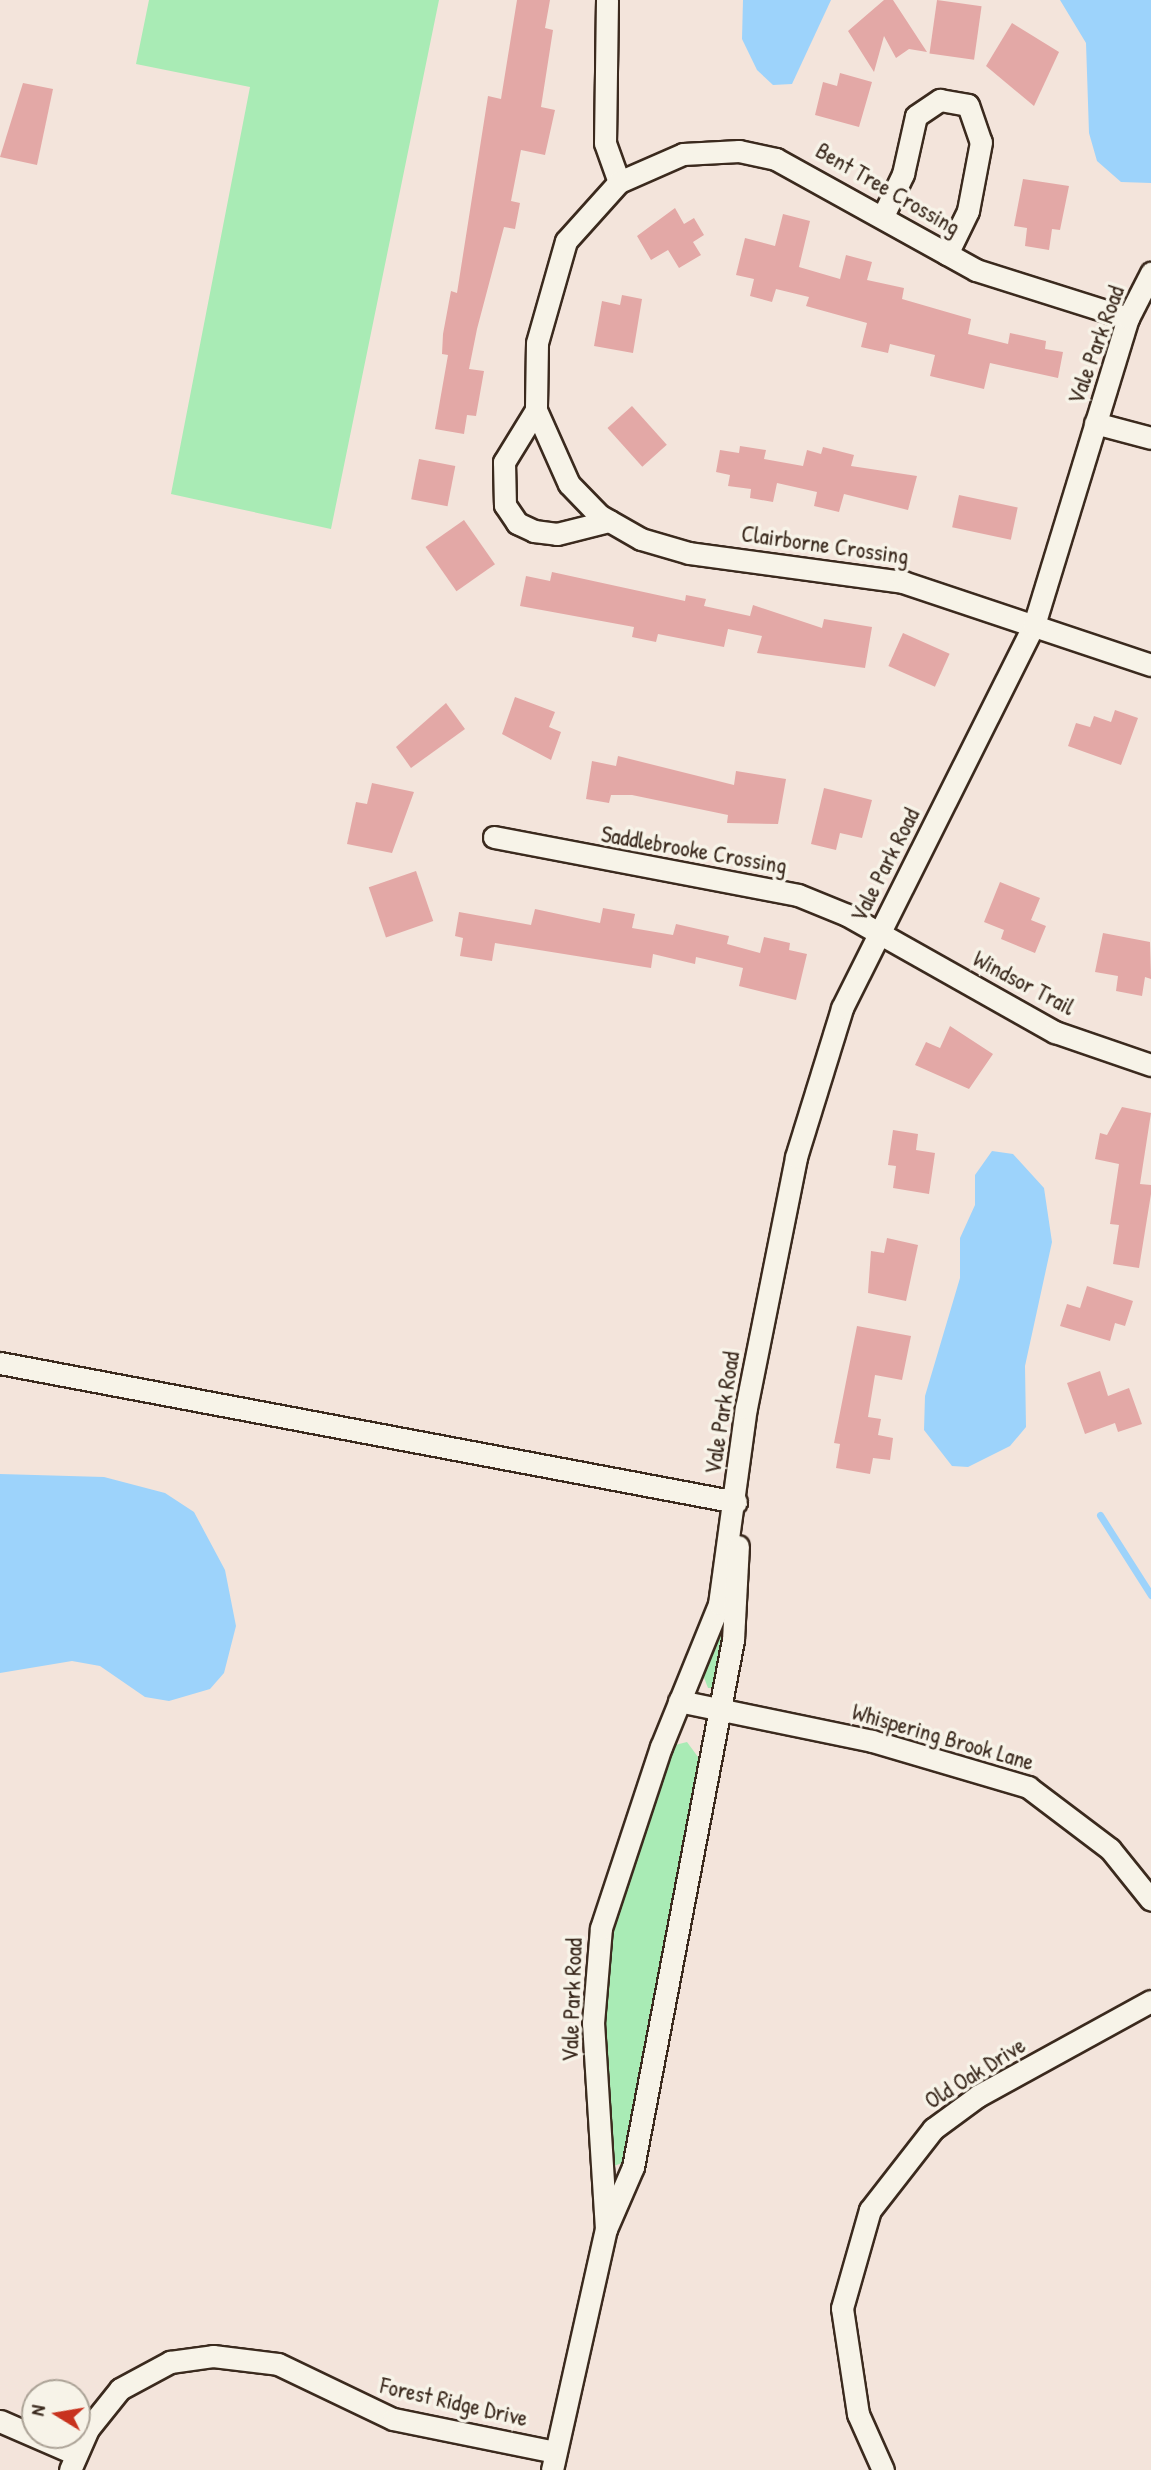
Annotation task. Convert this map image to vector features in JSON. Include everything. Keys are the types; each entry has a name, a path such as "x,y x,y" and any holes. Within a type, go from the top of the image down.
{"street":[{"path":"607,0 605,143 619,182"},
{"path":"883,216 903,174 916,116 940,100 968,105 981,142 968,211 947,254"},
{"name":"Bent Tree Crossing","path":"619,182 668,158 739,151 792,165 947,254 997,279 1128,318"},
{"name":"Clairborne Crossing","path":"619,182 576,224 557,259 537,343 536,410 569,484 609,521 664,547 903,582 1151,665"},
{"name":"Vale Park Road","path":"606,2229 594,2055 597,1952 609,1890 679,1701 710,1634 736,1502 746,1408 796,1157 842,1008 1034,625 1128,318 1151,273"},
{"path":"536,410 504,462 505,505 517,523 534,531 557,534 609,521"},
{"path":"1096,423 1151,438"},
{"name":"Saddlebrooke Crossing","path":"494,837 776,889 834,909 879,934"},
{"name":"Windsor Trail","path":"879,934 1055,1032 1151,1066"},
{"path":"0,1363 736,1502"},
{"name":"Vale Park Road","path":"553,2461 606,2229 633,2166 738,1599 736,1502"},
{"name":"Whispering Brook Lane","path":"679,1701 872,1741 1028,1787 1110,1849 1151,1900"},
{"name":"Old Oak Drive","path":"883,2470 858,2414 842,2308 870,2210 933,2129 978,2096 1151,2001"},
{"name":"Forest Ridge Drive","path":"73,2462 120,2389 170,2362 213,2356 278,2364 393,2420 553,2461"},
{"path":"0,2421 73,2462"}],"green space":[{"path":"149,0 439,0 331,529 171,494 250,87 136,64"},
{"path":"724,1617 730,1619 714,1688 708,1688 703,1675"},
{"path":"687,1742 701,1761 625,2162 611,2167 600,2046 608,1932 671,1746"}],"water":[{"path":"743,0 831,0 792,84 773,85 757,70 742,39"},
{"path":"1060,0 1151,0 1151,183 1121,182 1097,161 1089,133 1086,43"},
{"path":"992,1151 1013,1154 1044,1188 1052,1242 1025,1366 1026,1427 1010,1446 968,1467 952,1466 924,1430 925,1396 960,1278 960,1238 975,1205 975,1175"},
{"path":"0,1474 104,1477 165,1493 194,1512 225,1570 236,1626 224,1673 210,1689 169,1701 145,1697 100,1666 72,1661 0,1673"}],"building":[{"path":"517,0 550,0 545,28 553,30 541,107 555,110 545,155 521,150 511,201 520,203 515,229 504,227 477,329 469,369 484,371 476,416 467,415 464,434 435,429 448,355 442,354 443,334 451,291 457,293 488,96 501,99"},
{"path":"884,0 893,0 927,52 909,49 896,58 884,36 874,72 848,31"},
{"path":"937,0 982,6 974,60 929,53"},
{"path":"1012,23 1059,52 1034,106 986,66"},
{"path":"840,73 872,82 859,127 815,115 823,82 837,86"},
{"path":"23,83 53,89 37,165 0,157"},
{"path":"1023,179 1069,186 1060,230 1052,229 1049,250 1025,246 1027,228 1014,226"},
{"path":"675,208 684,224 694,218 704,235 693,242 701,255 679,268 668,250 651,260 637,236"},
{"path":"783,214 810,221 799,267 840,279 846,255 872,262 867,280 904,288 902,299 971,319 968,334 1008,344 1010,333 1046,341 1045,349 1063,352 1058,378 990,363 984,389 930,376 935,355 890,344 888,353 861,347 867,323 806,306 809,297 776,289 772,302 750,296 754,279 736,275 745,238 775,246"},
{"path":"622,295 642,299 633,353 594,346 602,301 620,305"},
{"path":"632,406 667,445 642,467 607,428"},
{"path":"740,446 766,450 764,459 803,466 807,450 821,454 823,447 854,455 851,466 917,476 908,510 844,494 839,512 814,506 817,492 777,483 773,502 750,498 751,489 728,486 730,475 716,472 720,450 739,453"},
{"path":"419,459 455,466 447,506 411,499"},
{"path":"959,495 1018,507 1011,540 952,527"},
{"path":"464,520 495,564 456,591 425,547"},
{"path":"552,572 685,601 686,595 706,599 704,606 750,616 753,605 822,628 824,619 872,627 865,668 757,653 762,636 728,629 724,647 658,634 656,642 632,637 634,627 520,606 526,576 550,581"},
{"path":"903,633 950,654 935,687 888,666"},
{"path":"515,697 555,712 549,727 561,732 551,760 502,734"},
{"path":"446,703 465,729 411,768 396,747"},
{"path":"1115,710 1138,718 1121,765 1068,746 1076,723 1090,727 1094,716 1111,722"},
{"path":"618,756 734,785 736,771 786,779 778,824 727,823 728,815 632,795 611,795 609,803 586,799 592,761 616,766"},
{"path":"372,783 414,792 392,853 347,844 356,802 367,804"},
{"path":"824,788 872,800 862,838 840,833 836,850 811,844"},
{"path":"416,871 433,921 386,937 369,887"},
{"path":"1000,882 1040,898 1031,920 1046,926 1035,953 1001,939 1004,930 984,922"},
{"path":"603,908 635,914 632,928 673,935 676,924 729,936 727,944 760,953 764,937 790,943 789,950 807,954 796,1000 739,986 743,968 696,957 695,964 653,954 651,968 495,943 492,961 460,956 463,938 455,936 459,912 531,925 535,909 600,923"},
{"path":"1103,933 1150,942 1151,979 1145,977 1142,996 1116,991 1118,976 1095,972"},
{"path":"950,1026 993,1054 969,1089 915,1065 926,1042 940,1048"},
{"path":"1122,1107 1151,1113 1140,1184 1151,1185 1151,1194 1139,1268 1113,1264 1119,1225 1110,1224 1119,1164 1095,1159 1100,1133 1107,1135"},
{"path":"893,1130 918,1134 916,1150 935,1153 929,1194 893,1188 896,1166 888,1165"},
{"path":"887,1238 918,1245 906,1301 868,1293 871,1251 884,1253"},
{"path":"1087,1286 1133,1301 1125,1326 1115,1323 1110,1341 1060,1326 1067,1304 1080,1308"},
{"path":"857,1326 911,1336 902,1380 875,1375 868,1417 881,1419 878,1435 893,1438 890,1460 873,1458 870,1474 836,1468 840,1444 834,1443"},
{"path":"1100,1371 1108,1396 1129,1388 1142,1424 1118,1432 1115,1423 1085,1434 1067,1383"}],"waterway":[{"path":"1100,1515 1151,1595"}]}
